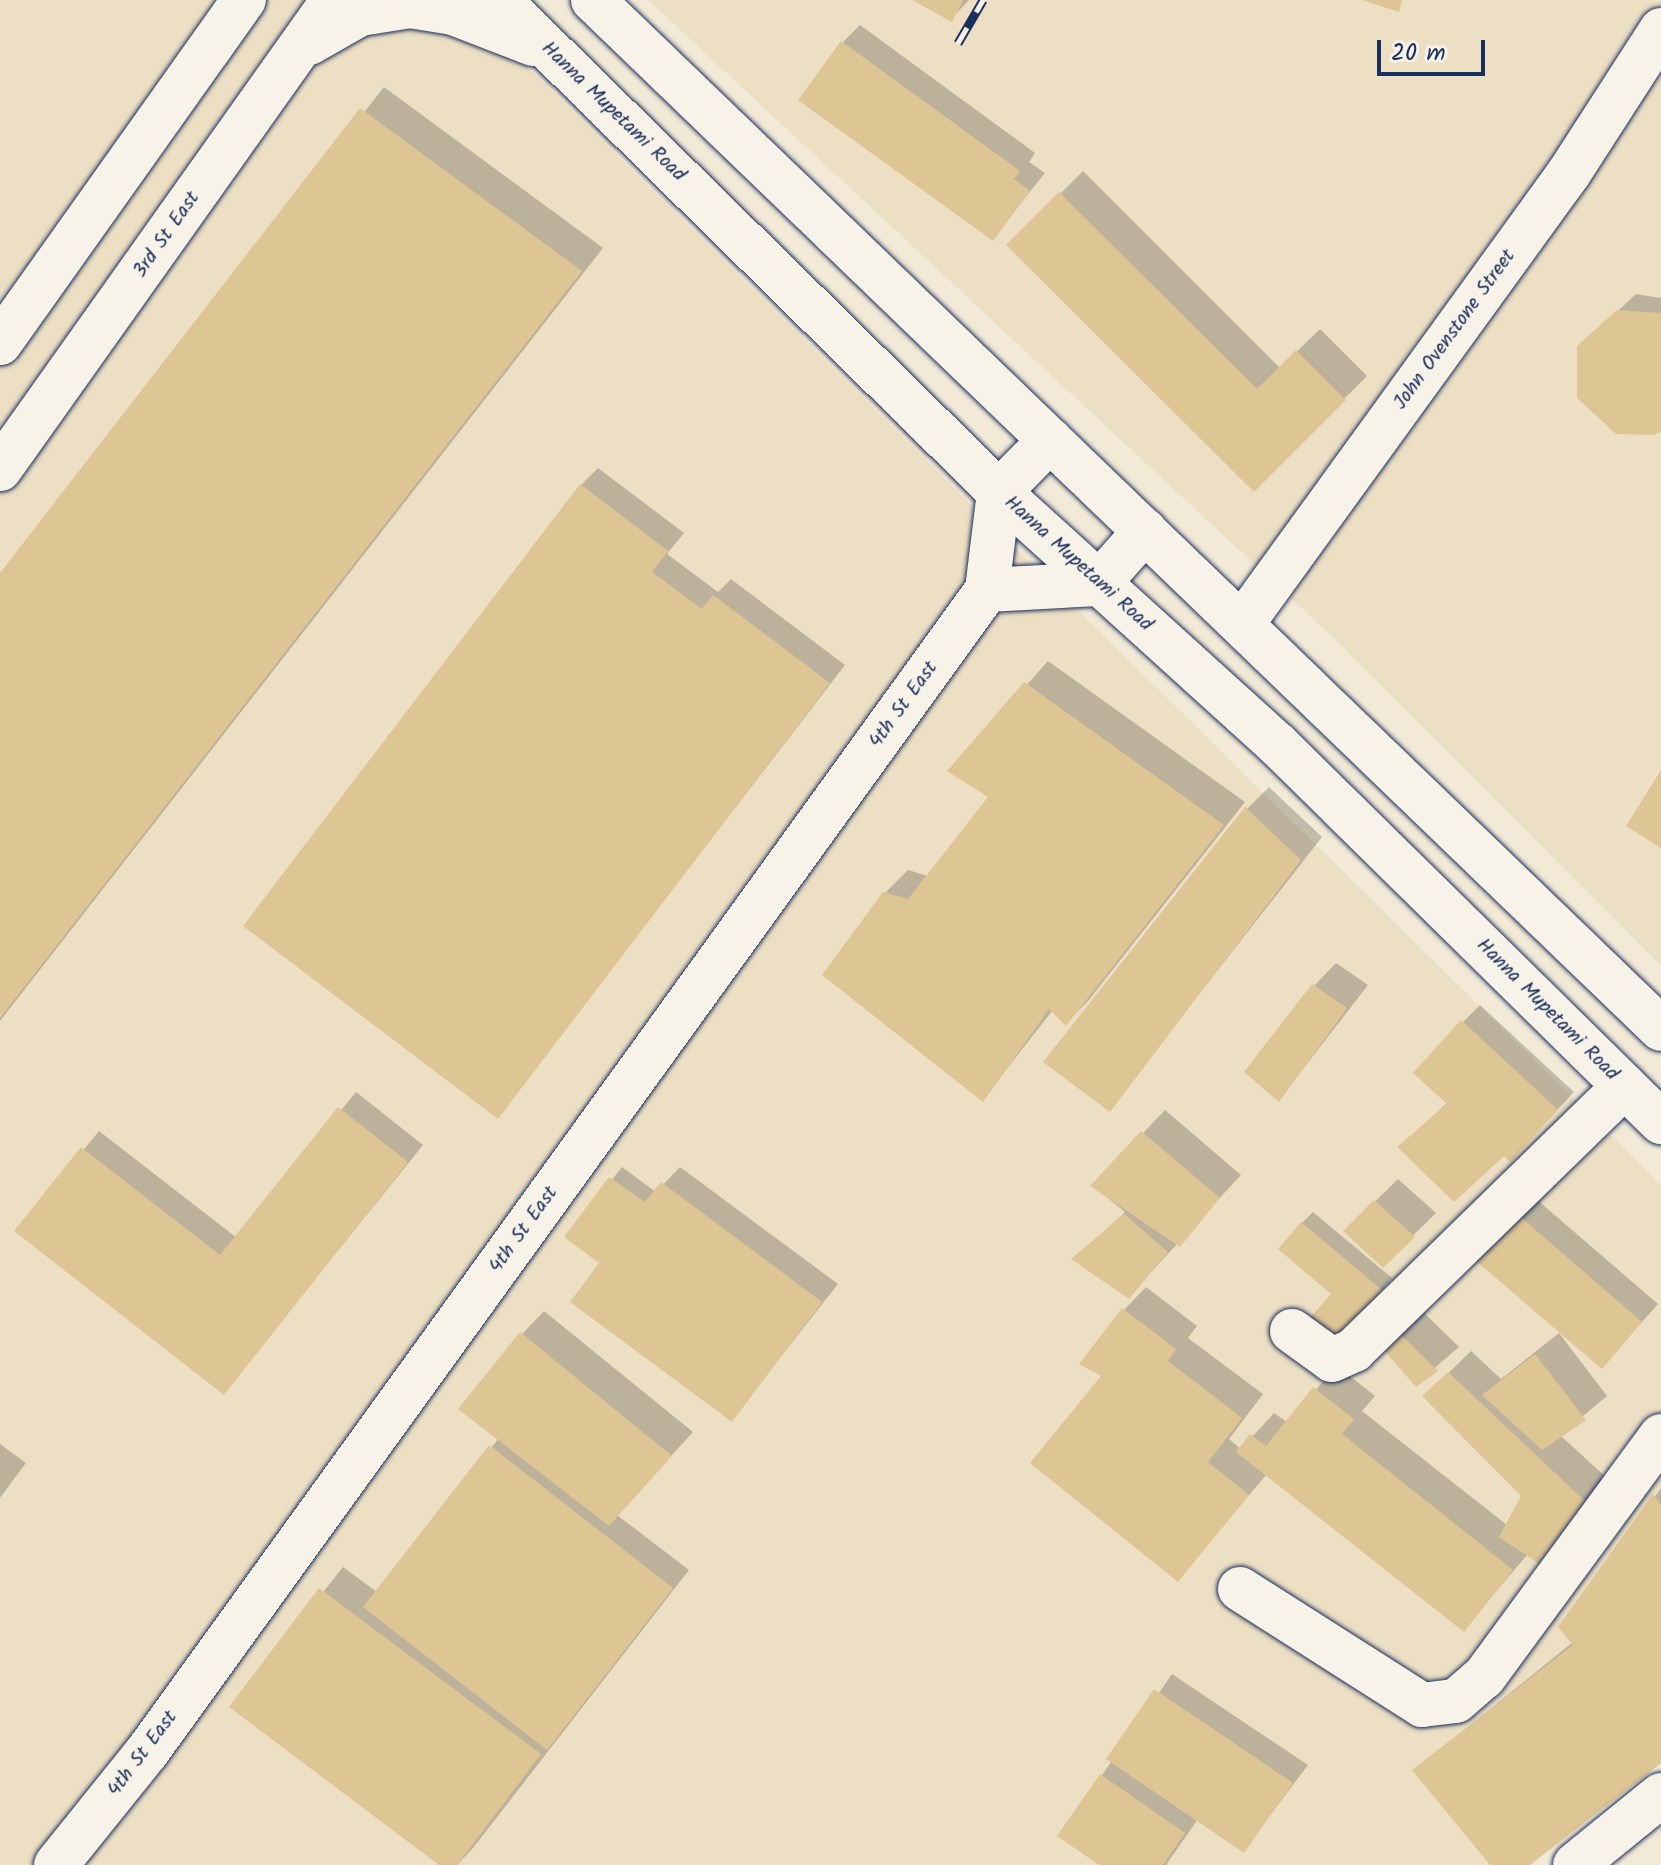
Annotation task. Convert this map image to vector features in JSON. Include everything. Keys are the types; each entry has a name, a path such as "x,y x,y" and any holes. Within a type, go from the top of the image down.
{"street":[{"path":"0,343 244,0"},
{"name":"3rd St East","path":"0,469 333,0"},
{"name":"Hanna Mupetami Road","path":"499,0 999,492 1277,744 1661,1122"},
{"path":"593,0 1661,1029"},
{"path":"298,51 346,20 410,6 453,13 550,50"},
{"name":"John Ovenstone Street","path":"1242,624 1569,173 1661,30"},
{"path":"999,492 1050,440"},
{"name":"4th St East","path":"56,1865 147,1752 987,590 999,492"},
{"path":"987,590 1098,584 1145,531"},
{"path":"1277,744 1317,700"},
{"path":"1292,1331 1332,1360 1354,1350 1625,1086"},
{"path":"1240,1589 1422,1705 1456,1701 1484,1677 1661,1436"},
{"path":"1575,1865 1661,1795"}],"shaded area":[{"path":"0,0 459,0 1661,1185 1661,1754 1530,1865 0,1865"},
{"path":"648,0 1661,0 1661,966 1338,642"}],"building":[{"path":"912,0 963,0 952,22"},
{"path":"1362,0 1402,0 1399,12"},
{"path":"841,41 1020,171 1014,179 1030,191 993,241 798,100"},
{"path":"360,108 582,271 0,1018 0,573"},
{"path":"1059,192 1257,389 1296,350 1346,400 1254,492 1006,245"},
{"path":"1617,310 1661,313 1661,432 1653,435 1616,434 1577,398 1577,346"},
{"path":"580,484 668,551 652,572 702,609 713,595 830,683 498,1119 243,926"},
{"path":"1024,682 1224,825 1066,1026 1049,1009 983,1102 822,975 883,892 908,899 988,797 947,771"},
{"path":"1661,770 1661,848 1626,826"},
{"path":"1245,807 1301,860 1110,1112 1043,1062"},
{"path":"1312,984 1347,1008 1279,1102 1244,1072"},
{"path":"1461,1020 1558,1110 1510,1162 1504,1156 1454,1202 1397,1147 1447,1104 1413,1073"},
{"path":"338,1107 408,1162 224,1395 14,1231 81,1147 220,1255"},
{"path":"1141,1131 1220,1198 1180,1247 1090,1186"},
{"path":"609,1177 645,1202 661,1182 822,1302 732,1422 570,1302 599,1263 564,1237"},
{"path":"1374,1200 1415,1237 1383,1268 1343,1231"},
{"path":"1124,1214 1168,1252 1129,1299 1071,1259"},
{"path":"1517,1214 1642,1322 1602,1369 1476,1261"},
{"path":"1301,1222 1382,1290 1338,1342 1310,1318 1331,1294 1278,1249"},
{"path":"1122,1308 1176,1349 1168,1361 1242,1418 1208,1462 1249,1495 1178,1582 1030,1463 1101,1376 1079,1364"},
{"path":"1394,1328 1438,1371 1416,1387 1376,1341"},
{"path":"520,1332 672,1456 609,1526 458,1409"},
{"path":"1535,1354 1586,1420 1542,1450 1482,1395"},
{"path":"1448,1372 1589,1505 1545,1568 1499,1537 1521,1496 1422,1396"},
{"path":"1313,1387 1354,1419 1342,1434 1513,1570 1464,1632 1236,1452 1250,1434 1266,1446"},
{"path":"489,1445 673,1588 547,1750 363,1607"},
{"path":"1653,1494 1661,1505 1661,1763 1530,1865 1490,1865 1412,1770 1573,1645 1558,1627"},
{"path":"319,1588 541,1754 457,1865 439,1865 229,1707"},
{"path":"1154,1689 1293,1783 1244,1853 1106,1759"},
{"path":"1100,1774 1185,1833 1163,1865 1099,1865 1057,1836"}],"railway":[{"path":"958,43 983,0"}]}
